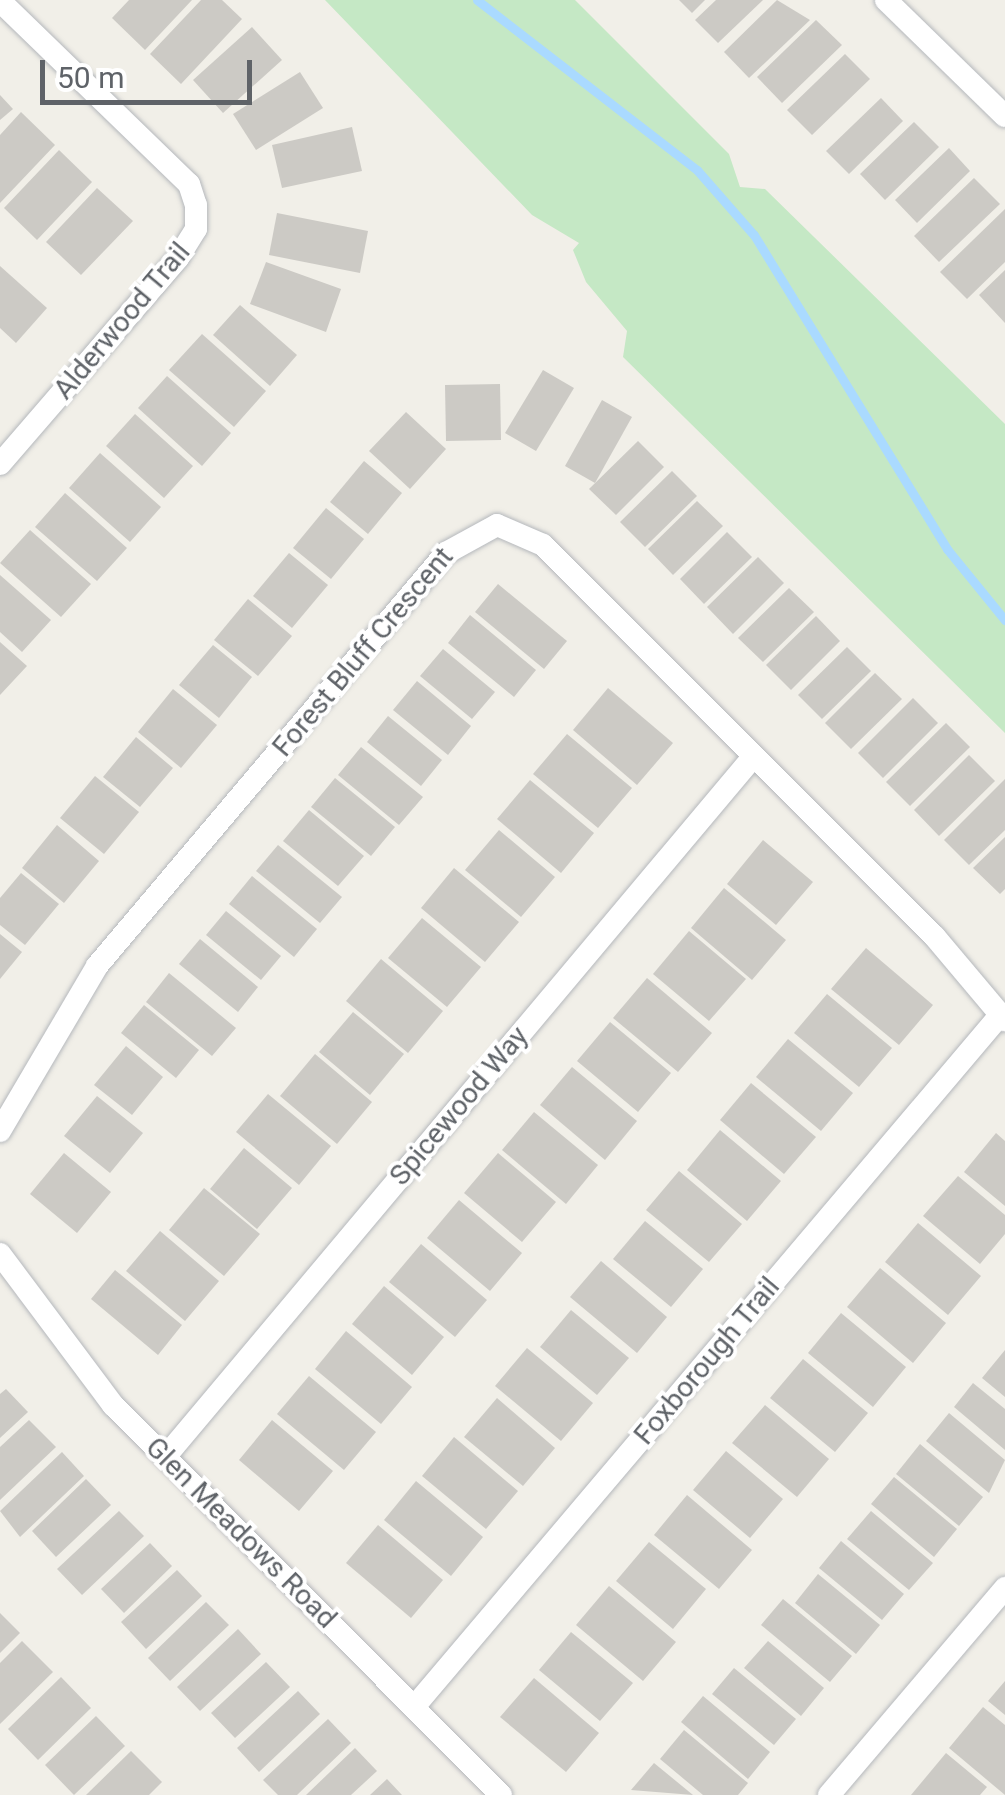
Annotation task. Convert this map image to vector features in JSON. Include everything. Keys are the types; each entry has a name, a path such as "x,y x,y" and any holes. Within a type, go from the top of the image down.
{"street":[{"path":"886,0 1005,116"},
{"name":"Alderwood Trail","path":"0,1 188,184 196,229 0,464"},
{"name":"Forest Bluff Crescent","path":"0,1131 98,966 461,538 497,525 543,545 1003,1017"},
{"name":"Spicewood Way","path":"166,1456 753,757"},
{"name":"Foxborough Trail","path":"414,1707 1003,1017"},
{"name":"Glen Meadows Road","path":"0,1254 88,1375 501,1795"},
{"path":"829,1795 1005,1588"}],"green space":[{"path":"325,0 575,0 729,154 740,187 765,189 1005,424 1005,733 623,357 627,331 586,282 573,250 579,243 532,215"}],"building":[{"path":"129,0 192,0 145,50 112,18"},
{"path":"201,0 222,0 242,19 181,84 150,54"},
{"path":"679,0 705,0 692,13"},
{"path":"716,0 763,0 718,43 695,20"},
{"path":"777,0 810,20 749,78 724,52"},
{"path":"816,20 842,45 782,103 757,77"},
{"path":"252,27 282,60 223,113 193,80"},
{"path":"845,54 870,79 812,135 787,110"},
{"path":"300,72 323,108 256,150 233,114"},
{"path":"0,95 13,109 0,120"},
{"path":"881,98 903,121 849,174 826,151"},
{"path":"21,112 55,145 0,203 0,135"},
{"path":"914,122 939,147 885,200 860,174"},
{"path":"352,127 362,171 282,188 272,145"},
{"path":"949,148 970,171 917,223 895,200"},
{"path":"59,150 92,182 37,240 4,208"},
{"path":"974,178 1000,204 939,262 914,236"},
{"path":"97,188 133,221 81,275 46,242"},
{"path":"1005,209 1005,262 967,299 940,272"},
{"path":"277,213 368,231 360,273 269,255"},
{"path":"266,262 341,289 326,332 250,304"},
{"path":"0,266 47,308 16,343 0,328"},
{"path":"1005,270 1005,323 979,295"},
{"path":"240,305 297,355 270,386 213,335"},
{"path":"202,334 266,391 234,427 169,370"},
{"path":"543,370 574,388 536,451 505,433"},
{"path":"167,376 231,433 202,466 138,408"},
{"path":"500,384 501,440 446,441 445,385"},
{"path":"602,400 632,417 595,483 565,466"},
{"path":"406,412 446,449 410,489 369,451"},
{"path":"135,414 193,466 164,498 106,446"},
{"path":"638,441 664,467 616,515 589,489"},
{"path":"100,453 161,507 130,542 69,488"},
{"path":"364,461 402,493 368,534 330,502"},
{"path":"672,471 697,496 645,547 620,522"},
{"path":"65,493 127,548 97,581 35,527"},
{"path":"697,501 723,526 673,575 648,549"},
{"path":"326,508 364,539 331,579 293,548"},
{"path":"30,530 91,584 61,617 0,563"},
{"path":"727,532 752,557 704,604 680,579"},
{"path":"289,553 328,585 292,628 253,596"},
{"path":"758,557 784,583 733,634 707,607"},
{"path":"0,575 51,620 22,652 0,632"},
{"path":"498,584 567,641 544,669 475,612"},
{"path":"789,588 814,612 763,662 738,638"},
{"path":"248,599 292,636 258,676 214,640"},
{"path":"470,615 536,670 514,697 448,643"},
{"path":"816,616 840,641 791,690 766,665"},
{"path":"0,642 27,666 0,695"},
{"path":"213,645 252,677 219,718 179,685"},
{"path":"847,647 871,671 822,719 798,695"},
{"path":"443,649 495,692 472,719 420,676"},
{"path":"875,673 902,699 851,749 825,723"},
{"path":"417,681 471,726 448,755 393,710"},
{"path":"608,688 673,743 637,785 573,730"},
{"path":"173,689 217,725 181,768 138,732"},
{"path":"913,698 938,723 883,778 858,753"},
{"path":"388,716 442,760 421,786 367,742"},
{"path":"946,723 970,747 910,806 886,782"},
{"path":"567,734 632,788 598,828 533,774"},
{"path":"136,737 173,768 140,807 103,777"},
{"path":"361,747 423,797 399,825 338,775"},
{"path":"969,755 995,781 939,836 914,810"},
{"path":"95,776 139,812 104,854 60,818"},
{"path":"335,778 395,827 371,856 311,807"},
{"path":"1005,779 1005,830 969,865 944,840"},
{"path":"530,780 594,833 561,873 497,819"},
{"path":"309,810 364,856 338,886 283,841"},
{"path":"57,825 99,861 64,903 22,868"},
{"path":"499,830 555,877 521,917 465,870"},
{"path":"1005,837 1005,889 1000,894 973,868"},
{"path":"763,840 813,882 776,925 727,884"},
{"path":"278,845 342,897 320,923 256,871"},
{"path":"454,868 519,922 485,962 421,908"},
{"path":"21,873 59,904 25,945 0,925 0,898"},
{"path":"252,876 317,929 294,957 229,904"},
{"path":"724,888 786,940 752,980 691,928"},
{"path":"226,911 281,956 261,980 206,935"},
{"path":"422,918 481,967 447,1007 388,958"},
{"path":"689,931 746,979 709,1021 653,974"},
{"path":"0,934 22,952 0,979"},
{"path":"200,939 258,987 238,1012 179,964"},
{"path":"866,948 933,1005 899,1045 831,989"},
{"path":"381,959 443,1011 408,1053 346,1001"},
{"path":"169,973 236,1028 212,1056 146,1002"},
{"path":"647,978 712,1033 678,1072 613,1018"},
{"path":"827,994 892,1048 859,1087 794,1033"},
{"path":"144,1005 199,1050 176,1078 121,1033"},
{"path":"353,1012 404,1054 370,1095 319,1052"},
{"path":"610,1022 671,1073 638,1112 577,1061"},
{"path":"788,1039 853,1093 821,1131 756,1077"},
{"path":"126,1046 163,1077 132,1115 94,1085"},
{"path":"315,1054 372,1102 337,1144 280,1096"},
{"path":"572,1067 637,1121 605,1160 540,1105"},
{"path":"751,1083 816,1137 784,1174 720,1120"},
{"path":"268,1094 331,1146 299,1185 236,1132"},
{"path":"97,1096 143,1133 110,1173 64,1136"},
{"path":"534,1112 598,1165 566,1204 502,1150"},
{"path":"720,1130 781,1181 747,1221 687,1170"},
{"path":"996,1133 1005,1141 1005,1206 964,1172"},
{"path":"244,1148 292,1188 257,1229 210,1189"},
{"path":"64,1153 111,1192 77,1233 30,1194"},
{"path":"498,1153 556,1202 522,1242 464,1193"},
{"path":"679,1171 742,1224 709,1262 646,1210"},
{"path":"958,1176 1005,1215 1005,1234 980,1264 923,1216"},
{"path":"204,1188 260,1234 224,1276 169,1230"},
{"path":"459,1200 522,1253 490,1291 427,1238"},
{"path":"645,1221 703,1269 671,1307 613,1259"},
{"path":"918,1223 981,1276 948,1315 885,1262"},
{"path":"160,1231 219,1281 185,1321 126,1271"},
{"path":"421,1244 487,1300 455,1337 389,1282"},
{"path":"601,1261 667,1317 637,1353 570,1297"},
{"path":"880,1268 946,1323 913,1363 847,1307"},
{"path":"115,1270 182,1325 158,1355 91,1299"},
{"path":"384,1286 444,1337 412,1375 352,1324"},
{"path":"571,1310 629,1358 597,1395 540,1347"},
{"path":"841,1313 906,1367 873,1407 808,1353"},
{"path":"346,1331 412,1387 381,1424 315,1369"},
{"path":"527,1348 593,1403 561,1441 495,1386"},
{"path":"1005,1350 1005,1397 982,1378"},
{"path":"803,1359 868,1413 835,1452 770,1398"},
{"path":"309,1376 376,1432 344,1470 277,1414"},
{"path":"973,1383 1005,1409 1005,1450 954,1407"},
{"path":"6,1389 28,1412 0,1438 0,1394"},
{"path":"497,1398 555,1448 523,1486 464,1437"},
{"path":"765,1405 829,1459 797,1497 732,1443"},
{"path":"949,1413 1005,1460 989,1493 926,1441"},
{"path":"29,1420 56,1447 0,1500 0,1447"},
{"path":"272,1420 333,1471 299,1511 239,1460"},
{"path":"454,1437 518,1491 486,1529 422,1476"},
{"path":"920,1444 983,1497 959,1526 896,1474"},
{"path":"726,1451 783,1499 750,1538 693,1490"},
{"path":"62,1452 84,1476 20,1537 0,1511"},
{"path":"894,1477 957,1529 934,1557 871,1504"},
{"path":"86,1479 111,1505 56,1557 32,1531"},
{"path":"416,1481 483,1537 451,1576 384,1520"},
{"path":"687,1495 752,1550 719,1589 654,1535"},
{"path":"119,1511 144,1536 82,1595 57,1569"},
{"path":"871,1511 933,1563 909,1590 847,1539"},
{"path":"378,1525 443,1580 411,1618 346,1563"},
{"path":"841,1541 904,1594 882,1620 819,1568"},
{"path":"649,1542 706,1589 673,1629 616,1581"},
{"path":"150,1543 172,1566 124,1613 101,1589"},
{"path":"177,1570 202,1596 146,1649 121,1622"},
{"path":"818,1574 880,1625 856,1654 795,1603"},
{"path":"609,1586 676,1642 643,1681 576,1625"},
{"path":"783,1599 852,1656 830,1682 761,1625"},
{"path":"206,1602 229,1625 170,1681 148,1658"},
{"path":"0,1613 20,1633 0,1653"},
{"path":"238,1629 261,1654 200,1711 177,1687"},
{"path":"571,1632 633,1683 600,1721 539,1670"},
{"path":"22,1641 53,1672 0,1724 0,1663"},
{"path":"768,1641 824,1688 801,1716 744,1668"},
{"path":"266,1662 290,1687 235,1738 211,1713"},
{"path":"734,1668 796,1719 774,1745 712,1694"},
{"path":"61,1677 91,1708 38,1760 8,1729"},
{"path":"534,1678 599,1733 566,1772 500,1717"},
{"path":"1005,1681 1005,1715 988,1701"},
{"path":"298,1691 320,1714 259,1772 237,1748"},
{"path":"703,1696 770,1752 748,1779 681,1722"},
{"path":"983,1707 1005,1725 1005,1795 949,1748"},
{"path":"96,1716 125,1746 74,1795 45,1765"},
{"path":"328,1719 351,1743 297,1795 278,1795 263,1780"},
{"path":"684,1730 748,1783 738,1795 703,1795 660,1759"},
{"path":"355,1748 377,1771 351,1795 306,1795"},
{"path":"131,1751 162,1782 149,1795 86,1795"},
{"path":"946,1753 987,1787 980,1795 911,1795"},
{"path":"654,1763 693,1795 631,1790"},
{"path":"387,1779 402,1795 370,1795"}],"waterway":[{"path":"477,0 697,170 754,235 947,549 1005,620"}]}
